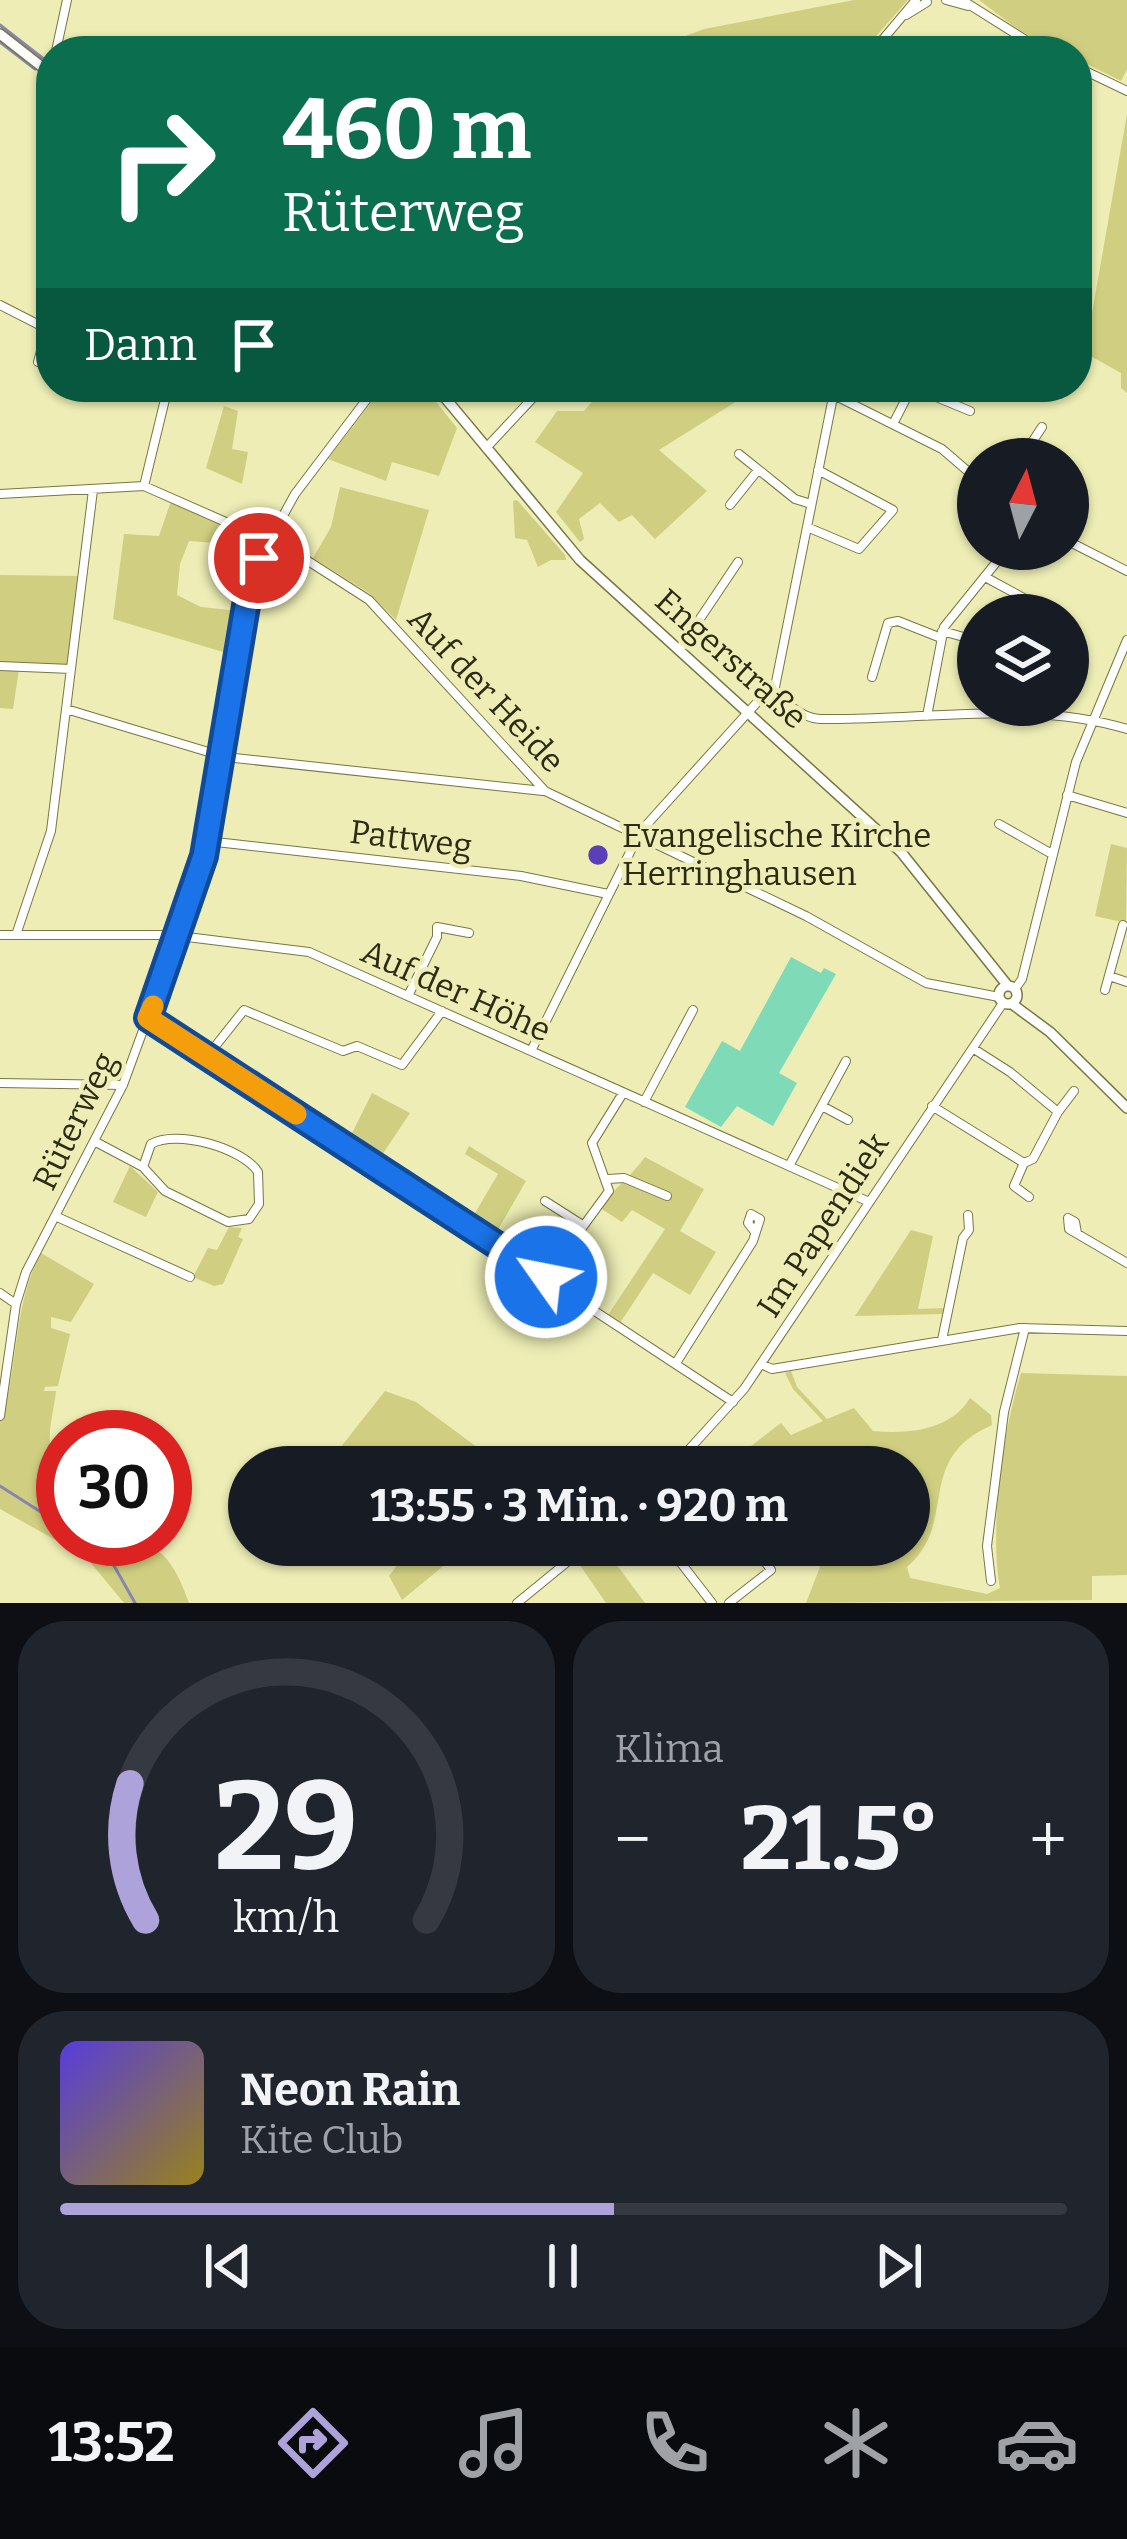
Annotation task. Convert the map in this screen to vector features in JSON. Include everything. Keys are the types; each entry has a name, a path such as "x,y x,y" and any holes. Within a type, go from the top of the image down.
{"main road":[{"path":"0,34 36,60"},
{"name":"Engerstraße","path":"452,402 570,550 901,853 1008,995 1127,1108"}],"street":[{"path":"59,36 67,0"},
{"path":"886,36 923,1 945,0 966,3 1019,36"},
{"path":"1092,75 1127,91"},
{"path":"0,305 36,323"},
{"path":"144,486 164,402"},
{"name":"Rüterweg","path":"0,1416 16,1304 26,1271 123,1085 178,937 207,841 252,577 296,494 365,402"},
{"path":"486,448 528,402"},
{"path":"773,697 836,402"},
{"path":"851,402 942,449 957,462"},
{"path":"893,424 904,402"},
{"path":"948,402 970,411"},
{"path":"1035,438 1042,428"},
{"path":"739,454 795,499 812,504"},
{"path":"730,505 758,470"},
{"path":"808,527 859,549 893,506 818,470"},
{"name":"Auf der Heide","path":"0,494 144,486 314,562 369,600 545,791 806,916 907,973 955,992 1008,995"},
{"path":"16,935 51,831 93,490"},
{"path":"1089,552 1127,571"},
{"path":"679,650 738,562"},
{"path":"927,716 942,634 990,570"},
{"path":"985,577 1016,594"},
{"path":"872,677 888,623 898,621 957,637"},
{"name":"Im Papendiek","path":"696,1446 761,1364 867,1201 1022,979 1067,795 1091,719 1127,640"},
{"path":"0,666 71,669"},
{"path":"531,1051 637,837 761,698 773,697 814,718 1025,714 1091,719 1127,729"},
{"path":"66,709 220,755 545,791"},
{"path":"1067,795 1127,813"},
{"path":"999,824 1052,854"},
{"name":"Pattweg","path":"207,841 521,876 608,894"},
{"path":"1106,990 1123,925"},
{"path":"408,996 437,937 437,927 469,933"},
{"name":"Auf der Höhe","path":"0,935 178,937 309,952 867,1201"},
{"path":"1109,976 1127,982"},
{"path":"209,1054 244,1010 343,1051 357,1046 402,1065 442,1011"},
{"path":"644,1102 694,1010"},
{"path":"148,1018 733,1402"},
{"path":"974,1049 1058,1112"},
{"path":"789,1166 846,1061"},
{"path":"0,1083 123,1085"},
{"path":"1029,1197 1014,1186 1024,1162 1033,1159 1074,1091"},
{"path":"546,1277 609,1191 592,1143 623,1093"},
{"path":"821,1106 848,1120"},
{"path":"932,1106 1024,1162"},
{"path":"94,1141 143,1167 165,1191 228,1222 242,1222 257,1210 260,1178 242,1156 164,1139 151,1144 143,1167"},
{"path":"608,1179 624,1178 667,1196"},
{"path":"545,1201 581,1224"},
{"path":"942,1340 963,1238 969,1230 968,1215"},
{"path":"55,1216 190,1277"},
{"path":"676,1363 755,1232"},
{"path":"1077,1234 1127,1263"},
{"path":"0,1293 16,1304"},
{"path":"761,1364 772,1369 1025,1328 1127,1331"},
{"path":"991,1581 986,1546 1004,1412 1025,1328"},
{"path":"517,1603 562,1566"},
{"path":"684,1566 712,1603"},
{"path":"729,1603 771,1570 768,1566"}],"shaded area":[{"path":"854,0 908,0 876,36 686,36"},
{"path":"979,0 1127,0 1127,69 1121,81 1092,66 1092,36 1025,33"},
{"path":"1127,114 1127,393 1121,388 1121,373 1092,357 1092,313"},
{"path":"372,402 436,402 457,428 439,476 392,462 386,481 328,459"},
{"path":"592,402 735,402 659,450 707,491 655,539 632,515 619,522 600,503 579,519 584,539 580,542 556,512 583,473 535,442 557,411 584,411"},
{"path":"224,406 238,411 232,449 248,452 242,484 206,468"},
{"path":"340,487 429,510 396,620 369,593 313,558 331,527"},
{"path":"517,500 566,560 551,560 538,567 527,540 515,538 513,501"},
{"path":"171,501 258,541 250,562 217,552 216,543 189,541 180,564 177,595 201,607 239,611 233,655 113,619 124,534 159,536"},
{"path":"0,575 80,576 68,665 20,663 13,709 0,708"},
{"path":"1111,844 1127,848 1126,923 1095,916"},
{"path":"372,1093 410,1113 376,1164 346,1145"},
{"path":"469,1146 526,1181 492,1240 468,1225 498,1174 465,1154"},
{"path":"645,1157 704,1189 680,1231 716,1252 690,1295 653,1273 620,1323 608,1315 665,1229 632,1210 622,1222 600,1208"},
{"path":"130,1166 158,1192 146,1217 113,1202"},
{"path":"229,1227 242,1228 238,1237 243,1239 223,1284 214,1286 193,1277 208,1248 217,1250"},
{"path":"911,1230 933,1236 918,1309 945,1308 944,1314 855,1316"},
{"path":"41,1253 94,1284 71,1322 51,1317 51,1328 70,1334 58,1386 44,1391 56,1391 53,1410 36,1410 36,1529 0,1509 0,1408 5,1408 33,1271"},
{"path":"791,1371 797,1387 827,1419 854,1408 873,1431 914,1431 940,1424 970,1398 991,1415 992,1425 953,1455 944,1473 930,1534 930,1446 751,1446 781,1423 791,1435 823,1421 793,1389 785,1373"},
{"path":"1021,1373 1127,1376 1127,1575 1092,1576 1092,1600 806,1603 820,1567 908,1566 910,1578 987,1594 1000,1588 996,1537 1000,1480"},
{"path":"385,1391 416,1402 476,1446 342,1446"},
{"path":"93,1566 171,1566 189,1603 124,1603"},
{"path":"396,1566 443,1566 402,1600 389,1576"},
{"path":"580,1566 618,1566 645,1603 606,1603"}],"building":[{"path":"791,957 821,973 824,968 836,974 779,1073 797,1083 773,1126 737,1106 721,1127 685,1107 722,1041 740,1051"}],"waterway":[{"path":"0,25 36,53"},
{"path":"0,42 35,69"},
{"path":"0,1486 36,1509"},
{"path":"114,1566 135,1603"}],"slow traffic":[{"path":"153,1006 148,1018 296,1114"}],"place":[{"name":"Evangelische Kirche Herringhausen","path":"598,855"}],"route":[{"path":"259,558 249,588 204,856 148,1018 546,1277"}]}
